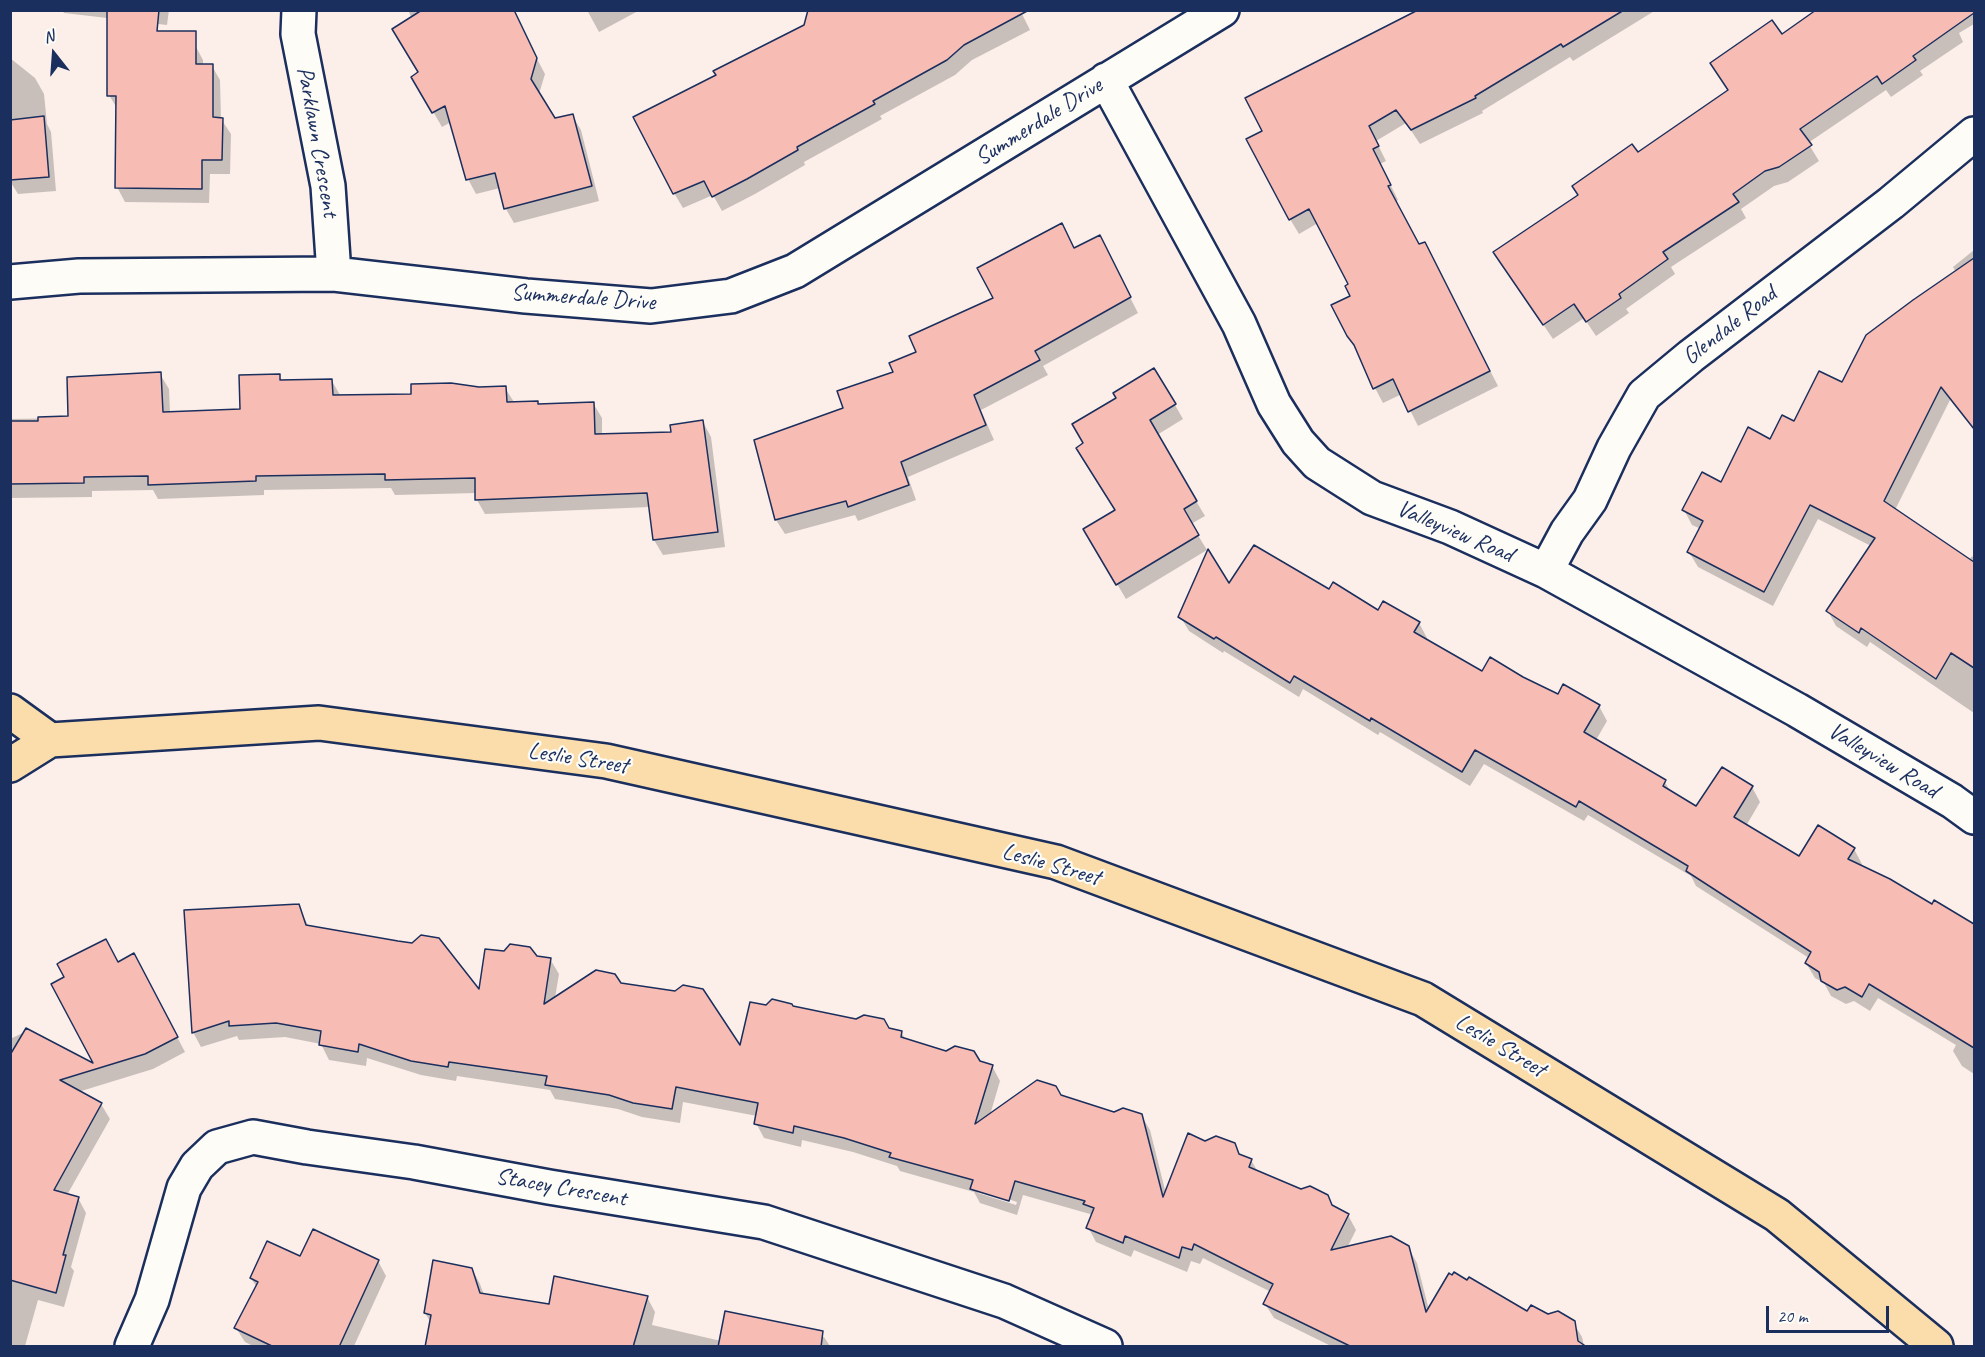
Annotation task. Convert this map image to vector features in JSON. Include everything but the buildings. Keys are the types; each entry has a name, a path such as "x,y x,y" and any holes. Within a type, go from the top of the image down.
{"main road":[{"path":"10,711 50,740"},
{"name":"Leslie Street","path":"10,765 50,740 319,723 606,761 1056,861 1423,999 1777,1215 1936,1347"}],"street":[{"name":"Parklawn Crescent","path":"299,10 298,34 328,186 334,274"},
{"name":"Summerdale Drive","path":"10,282 79,276 334,274 526,296 651,306 731,296 795,271 1222,10"},
{"name":"Valleyview Road","path":"1106,80 1239,324 1275,404 1298,442 1317,463 1372,498 1450,527 1546,571 1797,710 1952,801 1974,817"},
{"name":"Glendale Road","path":"1546,571 1567,532 1590,500 1614,448 1644,395 1690,356 1891,203 1974,134"},
{"name":"Stacey Crescent","path":"132,1347 152,1300 184,1188 192,1173 217,1147 253,1137 764,1222 1004,1301 1105,1347"}]}
